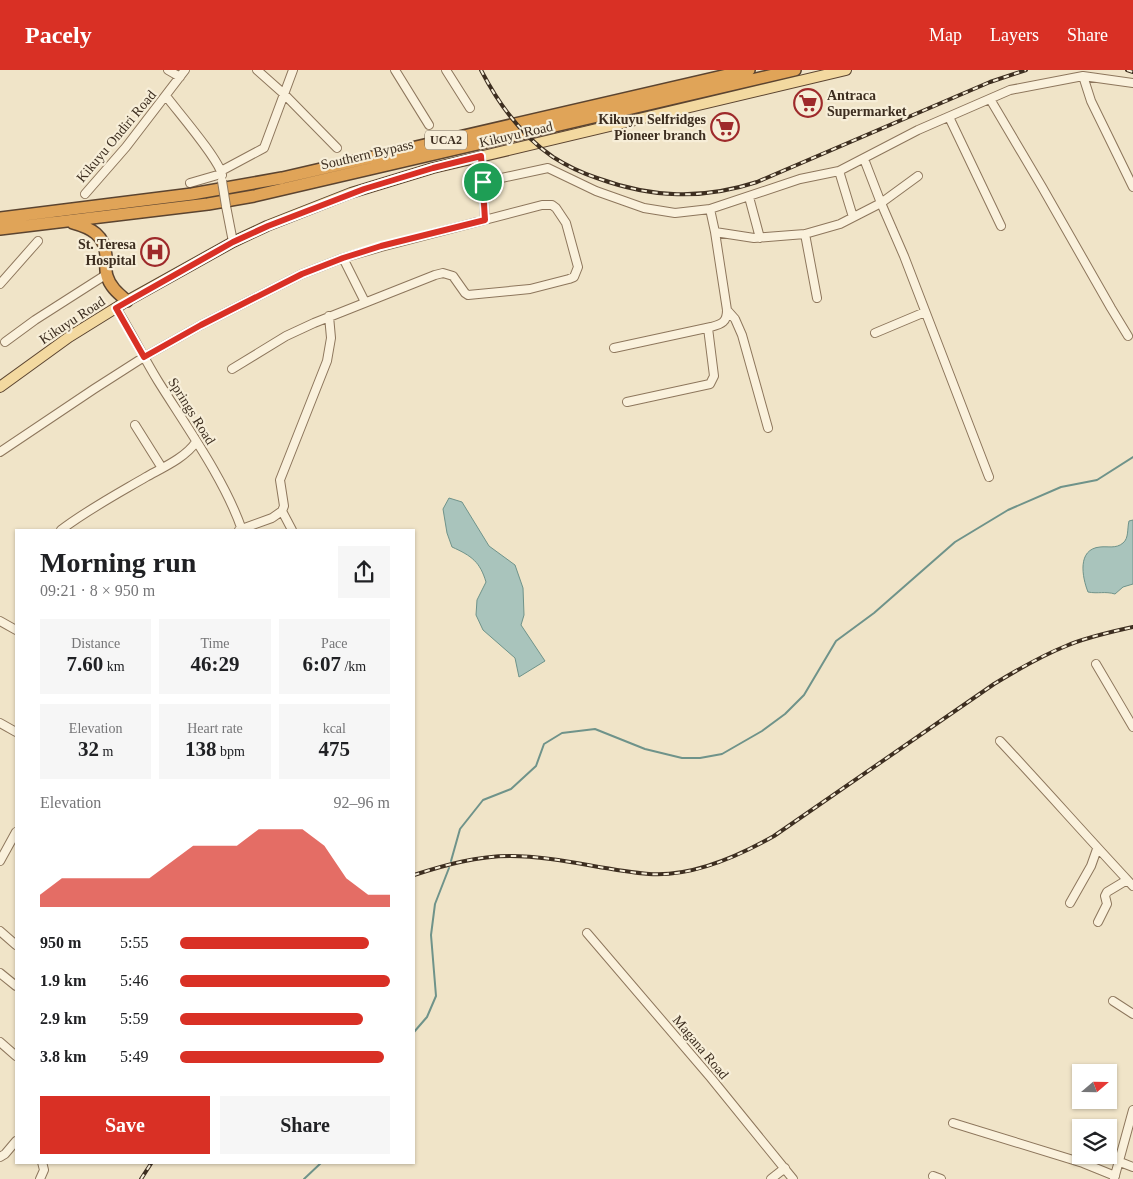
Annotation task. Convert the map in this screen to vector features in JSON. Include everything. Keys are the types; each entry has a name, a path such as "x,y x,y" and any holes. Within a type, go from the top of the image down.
{"highway":[{"path":"700,81 706,75 722,70"},
{"name":"Southern Bypass","path":"0,218 192,194 282,178 749,70"},
{"name":"Southern Bypass","path":"0,229 208,204 254,196 795,70"},
{"path":"66,222 89,228 101,238 104,244 107,274 115,291 127,301"}],"main road":[{"name":"Kikuyu Road","path":"0,387 68,337 127,301 233,242 351,193 433,168 481,156 846,70"}],"street":[{"path":"168,70 180,77"},
{"name":"Kikuyu Ondiri Road","path":"85,194 126,147 185,70"},
{"path":"257,70 284,94 337,148"},
{"path":"190,183 222,175 264,148 293,70"},
{"path":"395,70 429,125"},
{"path":"446,70 470,108"},
{"path":"483,182 548,168 596,191 644,208 675,213 710,209 800,179 839,171 908,135 999,94 1022,87 1083,76 1133,83"},
{"path":"1083,76 1091,101 1133,188"},
{"path":"166,96 214,158 222,175 233,242"},
{"path":"990,99 1128,336"},
{"path":"949,117 1001,226"},
{"path":"481,156 485,220"},
{"path":"864,159 904,256 989,477"},
{"path":"839,171 853,217"},
{"path":"715,232 760,238 805,234 840,224 881,203 918,176"},
{"path":"749,197 760,238"},
{"path":"0,452 144,357 281,284 343,258 381,246 542,205 552,205 566,223 578,267 574,276 530,289 468,295 453,276 443,274 328,316 286,336 232,369"},
{"path":"614,348 708,328 724,322 727,318 710,209"},
{"path":"805,234 817,298"},
{"path":"0,284 38,241"},
{"path":"343,258 365,302"},
{"path":"5,342 35,320 107,274"},
{"name":"Springs Road","path":"116,308 230,501 241,529"},
{"path":"727,310 735,319 742,335 768,428"},
{"path":"875,333 925,312"},
{"path":"241,529 272,518 282,511 284,506 280,480 327,361 331,338 328,316"},
{"path":"627,402 710,384 714,376 708,328"},
{"path":"135,425 162,468"},
{"path":"63,529 110,498 162,468 186,452 196,442"},
{"path":"282,511 291,529"},
{"path":"0,621 15,629"},
{"path":"1096,664 1133,727"},
{"path":"0,723 15,731"},
{"path":"1000,741 1130,883 1106,892 1107,904 1098,922"},
{"path":"0,861 15,834"},
{"path":"1070,903 1091,866 1097,849"},
{"path":"0,931 15,945"},
{"name":"Magana Road","path":"587,933 794,1179"},
{"path":"0,974 15,985"},
{"path":"1113,1001 1133,1014"},
{"path":"0,1042 15,1055"},
{"path":"954,1123 1082,1162 1114,1177 1120,1162 1133,1110"},
{"path":"0,1157 15,1142"},
{"path":"1120,1162 1133,1167"},
{"path":"40,1179 44,1170 42,1164"},
{"path":"771,1179 785,1168"}],"water":[{"path":"449,498 462,502 489,546 515,565 523,588 524,615 521,625 545,661 519,677 515,658 483,630 476,615 477,600 486,582 481,569 474,560 452,547 447,533 443,509"},
{"path":"1133,520 1133,584 1123,587 1115,594 1088,592 1084,579 1083,565 1088,553 1100,547 1115,547 1123,543 1127,536 1129,521"}],"waterway":[{"path":"451,861 460,829 483,800 511,789 536,766 544,744 562,733 595,729 645,749 682,758 700,758 722,754 762,731 785,714 804,695 836,641 874,613 955,542 1008,510 1061,487 1097,480 1133,457"},
{"path":"415,1031 427,1017 436,996 431,935 435,904 449,868"},
{"path":"304,1179 320,1164"}],"railway":[{"path":"481,70 495,95 521,129 553,157 580,172 617,185 637,190 677,194 717,192 757,182 990,82 1026,70"},
{"path":"1127,70 1133,72"},
{"path":"415,875 461,862 498,856 545,858 649,874 681,872 714,864 774,836 1020,668 1074,643 1133,627"},
{"path":"141,1179 151,1164"}],"place":[{"name":"Antraca Supermarket","path":"808,103"},
{"name":"Kikuyu Selfridges Pioneer branch","path":"725,127"},
{"name":"St. Teresa Hospital","path":"155,252"}],"route":[{"path":"481,156 483,182 485,220 381,246 302,274 201,325 144,357 116,308 233,242 351,193 433,168 481,156"}]}
